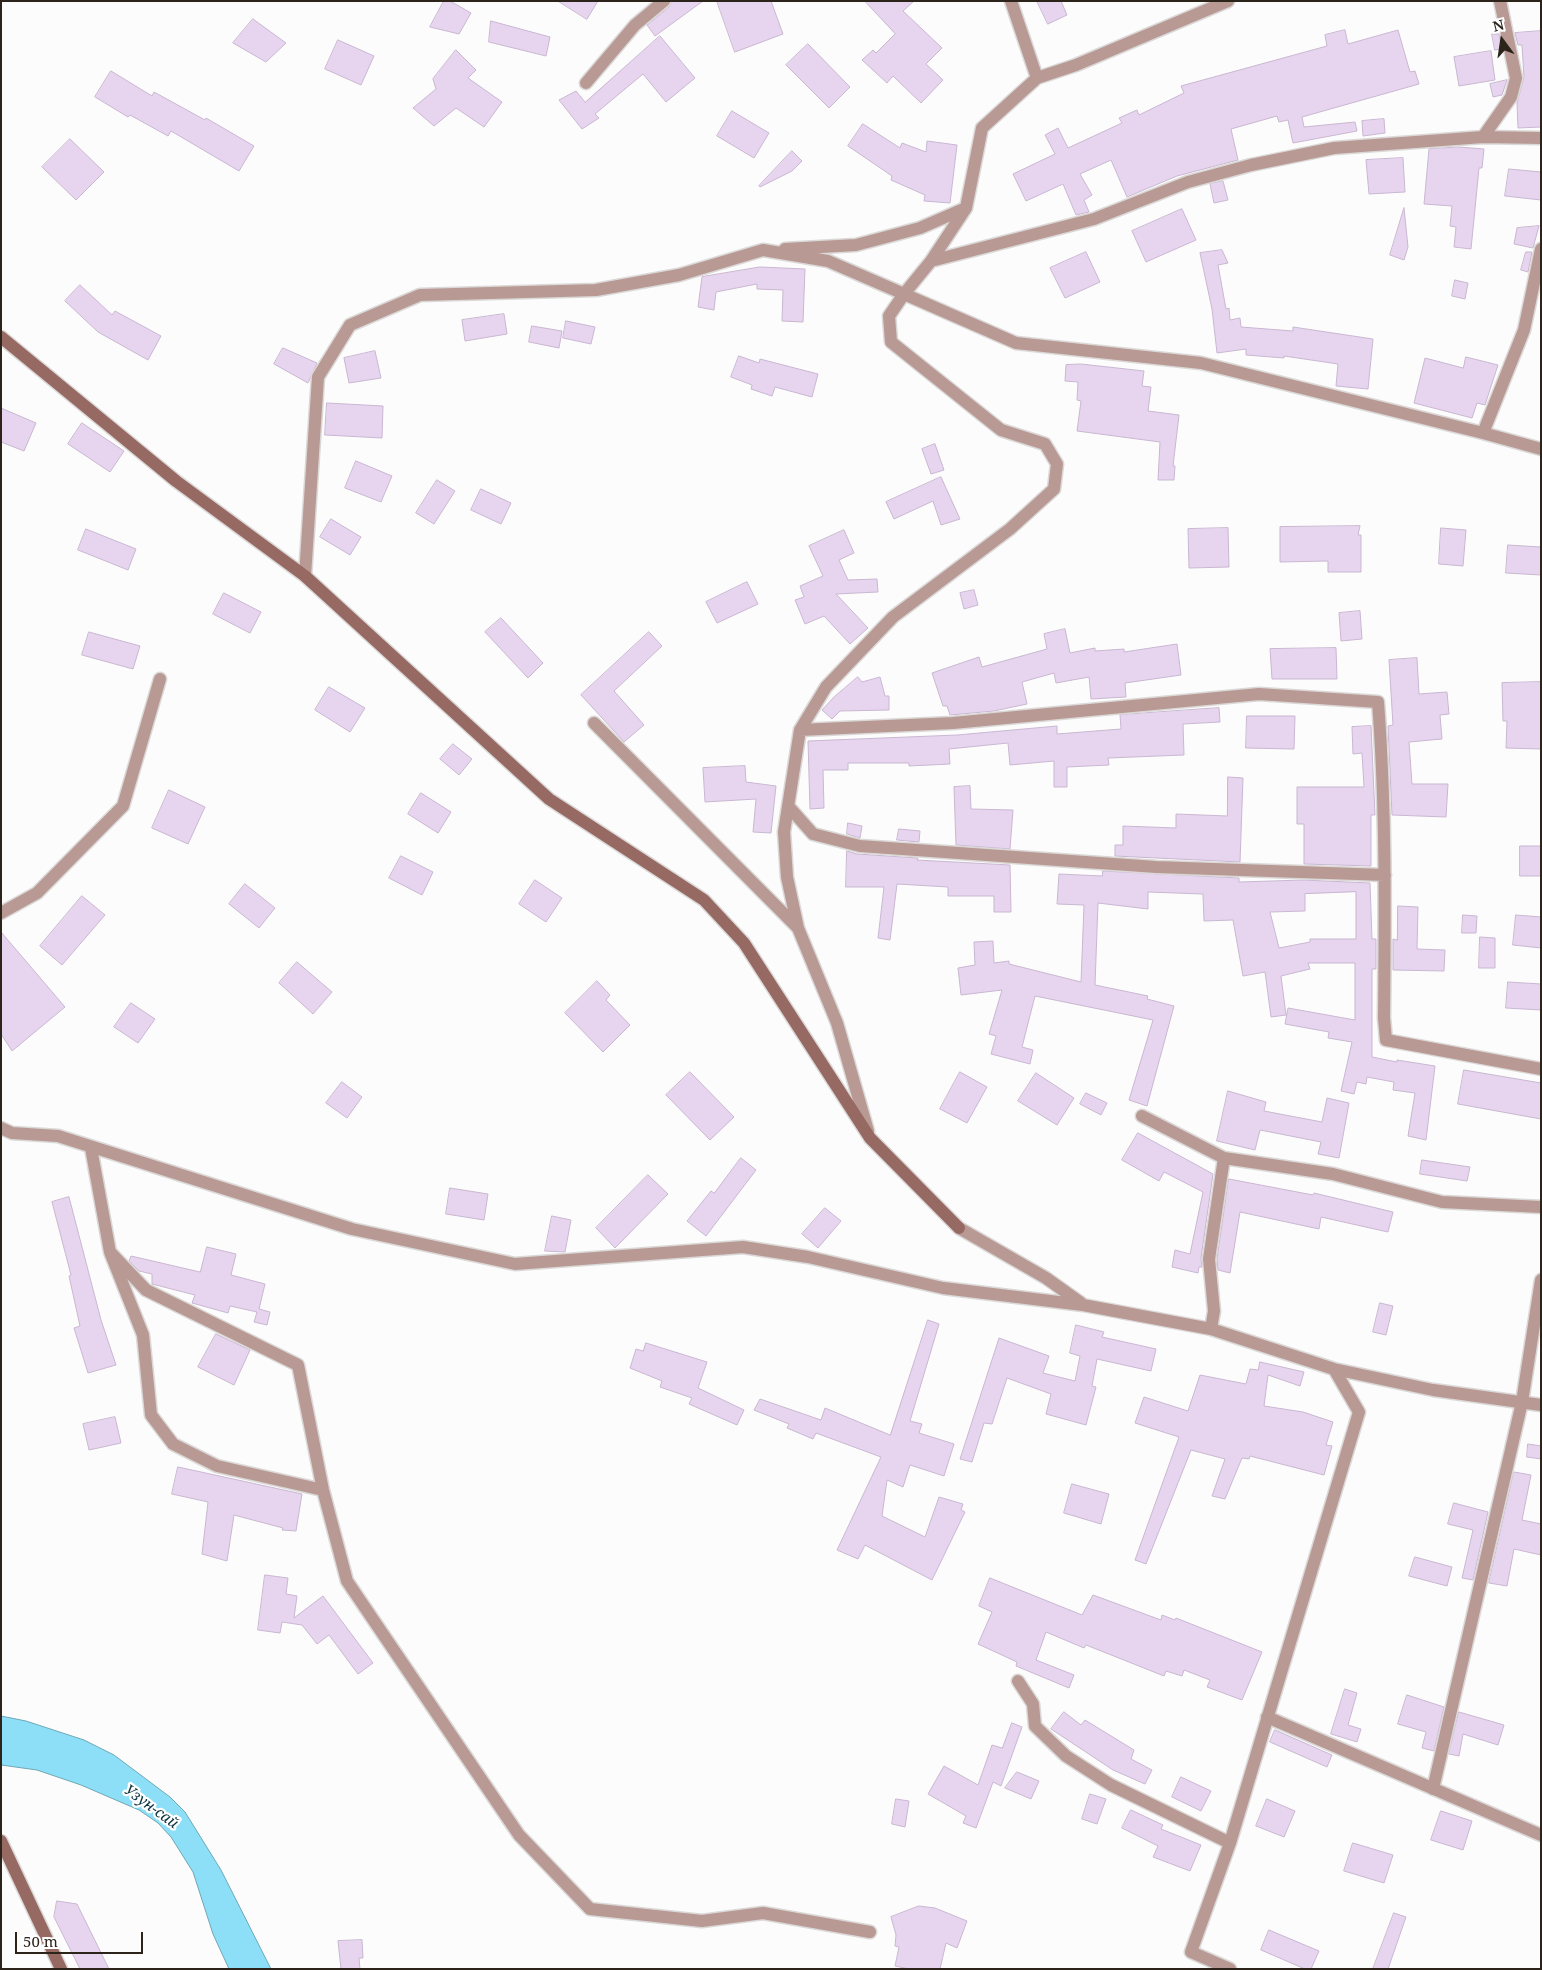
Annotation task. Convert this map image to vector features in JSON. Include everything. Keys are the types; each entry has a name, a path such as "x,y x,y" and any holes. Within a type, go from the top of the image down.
{"street":[{"path":"586,82 635,25 664,1"},
{"path":"1010,1 1037,78"},
{"path":"870,1138 837,1023 798,928 787,877 784,832 800,730 826,687 893,617 1010,529 1054,489 1057,464 1044,444 1001,430 891,342 889,316 931,261 966,208 982,128 1037,78 1076,65 1228,1"},
{"path":"1483,137 1511,97 1516,78 1500,1"},
{"path":"931,261 1094,219 1188,182 1251,165 1334,148 1483,137 1541,138"},
{"path":"305,576 318,377 350,326 420,295 596,290 679,275 763,250 856,245 920,228 966,208"},
{"path":"1483,433 1524,330 1541,249"},
{"path":"763,250 828,261 1016,343 1201,363 1541,449"},
{"path":"1,337 176,481 305,576 549,799 704,900 744,943 870,1138 959,1228 1046,1278 1083,1304"},
{"path":"1,913 36,893 123,806 160,679"},
{"path":"800,730 953,723 1259,694 1378,702 1382,748 1385,876 1384,1018 1386,1040 1541,1070"},
{"path":"594,723 798,928"},
{"path":"789,807 813,834 860,846 1156,867 1385,876"},
{"path":"1142,1116 1224,1158 1333,1174 1442,1202 1541,1207"},
{"path":"1,1128 12,1133 58,1136 352,1229 516,1264 743,1247 808,1257 943,1288 1083,1304 1211,1330 1334,1369 1433,1390 1541,1405"},
{"path":"91,1148 110,1252 143,1335 151,1415 173,1444 217,1466 323,1490"},
{"path":"1211,1330 1214,1311 1209,1259 1224,1158"},
{"path":"110,1252 146,1290 298,1365 323,1490 347,1581 519,1835 590,1909 702,1921 763,1912 870,1932"},
{"path":"1433,1789 1522,1402 1541,1280"},
{"path":"1230,1969 1191,1952 1230,1843 1359,1412 1334,1369"},
{"path":"1018,1681 1033,1704 1035,1726 1066,1756 1111,1785 1230,1843"},
{"path":"1267,1717 1541,1834"},
{"path":"1,1841 61,1969"}],"water":[{"name":"Узун-сай","path":"1,1716 26,1721 84,1740 114,1755 170,1797 185,1812 221,1870 271,1969 229,1969 213,1934 193,1872 171,1837 158,1823 139,1810 81,1785 37,1770 1,1765"}],"building":[{"path":"444,1 450,1 471,13 459,34 430,27"},
{"path":"558,1 598,1 587,19"},
{"path":"672,1 703,1 655,36 647,25 669,7"},
{"path":"717,1 771,1 783,34 735,52"},
{"path":"865,1 914,1 903,11 942,48 926,64 943,80 921,103 893,76 887,83 862,60 873,50 876,53 895,34"},
{"path":"1037,1 1061,1 1067,15 1048,24"},
{"path":"253,19 286,43 266,62 233,43"},
{"path":"491,21 550,37 546,56 489,42"},
{"path":"1345,30 1348,44 1398,30 1410,72 1415,71 1419,84 1302,117 1304,127 1355,122 1357,131 1293,143 1288,120 1279,122 1277,116 1231,129 1238,160 1177,176 1127,197 1111,160 1080,174 1092,195 1084,200 1089,212 1076,215 1063,184 1026,201 1013,174 1055,154 1045,135 1058,128 1068,148 1122,123 1119,118 1137,110 1139,115 1184,93 1181,86 1327,46 1325,35"},
{"path":"1541,31 1541,127 1518,128 1517,103 1524,77 1522,45 1518,45 1515,33"},
{"path":"1492,34 1499,34 1502,49 1495,50"},
{"path":"660,36 695,78 666,102 643,74 595,114 599,118 582,129 559,100 576,91 585,102"},
{"path":"338,40 374,56 361,85 325,69"},
{"path":"808,44 850,87 829,108 786,65"},
{"path":"456,50 476,70 468,78 502,102 484,127 456,108 434,126 413,108 436,89 433,79"},
{"path":"1491,51 1495,80 1459,86 1454,57"},
{"path":"111,71 152,96 154,92 205,120 206,118 254,146 239,171 171,131 168,136 130,115 128,117 95,97"},
{"path":"1507,80 1502,95 1493,97 1490,84"},
{"path":"732,111 769,133 754,158 717,136"},
{"path":"1384,119 1385,133 1363,136 1362,121"},
{"path":"863,124 900,148 902,143 926,152 927,141 957,145 950,203 924,201 925,195 891,180 892,176 848,146"},
{"path":"70,139 104,172 76,200 42,167"},
{"path":"1459,147 1484,149 1482,168 1479,168 1471,249 1454,247 1456,227 1450,226 1452,206 1424,204 1429,149"},
{"path":"792,151 802,161 792,171 760,187 759,186"},
{"path":"1403,158 1405,192 1369,194 1366,160"},
{"path":"1509,169 1541,172 1541,200 1505,196"},
{"path":"1223,181 1228,200 1214,203 1210,184"},
{"path":"1404,208 1408,247 1404,260 1390,255"},
{"path":"1182,209 1196,240 1146,262 1132,231"},
{"path":"1539,226 1533,248 1514,244 1517,228"},
{"path":"1222,250 1228,263 1218,265 1226,309 1229,308 1230,320 1240,318 1241,327 1293,331 1293,327 1373,339 1368,389 1336,386 1338,364 1284,356 1284,358 1246,355 1246,349 1217,353 1212,309 1200,253"},
{"path":"1086,252 1100,282 1065,298 1050,268"},
{"path":"1526,252 1532,252 1528,272 1521,270"},
{"path":"760,267 805,269 803,322 782,321 783,290 757,289 757,284 716,292 714,310 698,307 702,277"},
{"path":"1455,280 1468,283 1465,299 1452,296"},
{"path":"80,285 112,315 115,311 161,336 148,360 98,332 65,301"},
{"path":"504,314 507,334 465,341 462,320"},
{"path":"566,321 595,327 591,344 563,338"},
{"path":"532,326 562,331 559,348 529,342"},
{"path":"283,348 317,363 308,383 274,364"},
{"path":"375,351 381,378 349,383 344,358"},
{"path":"739,356 759,363 760,359 818,374 812,397 775,387 772,396 751,389 752,385 731,377"},
{"path":"1466,357 1498,365 1485,405 1477,403 1472,418 1414,403 1425,358 1463,368"},
{"path":"1081,364 1144,371 1142,386 1151,387 1148,411 1179,415 1173,466 1175,466 1174,480 1158,480 1160,442 1077,431 1081,401 1077,400 1078,382 1065,381 1066,365"},
{"path":"327,403 383,406 382,438 325,435"},
{"path":"1,408 36,423 24,451 1,442"},
{"path":"82,423 124,451 110,472 68,444"},
{"path":"935,444 944,470 931,474 922,449"},
{"path":"356,461 392,476 381,502 345,488"},
{"path":"941,477 960,519 941,525 933,501 894,519 886,502"},
{"path":"437,480 455,491 434,524 416,513"},
{"path":"481,489 511,503 501,524 471,510"},
{"path":"331,519 361,537 350,555 320,537"},
{"path":"1360,526 1358,535 1361,535 1361,572 1328,572 1328,561 1280,562 1280,527"},
{"path":"1228,528 1229,567 1189,568 1188,529"},
{"path":"1441,528 1466,530 1463,566 1439,564"},
{"path":"86,529 136,549 128,570 78,550"},
{"path":"844,530 854,553 839,560 848,580 877,579 878,592 836,594 868,628 850,644 824,616 805,624 795,600 804,597 800,586 823,576 809,546"},
{"path":"1508,545 1541,547 1541,575 1506,573"},
{"path":"747,582 758,604 717,623 706,602"},
{"path":"974,590 978,605 964,609 960,593"},
{"path":"224,593 261,612 250,633 213,614"},
{"path":"1360,611 1362,639 1341,641 1339,613"},
{"path":"501,618 543,663 528,678 485,632"},
{"path":"1065,629 1070,653 1095,648 1095,651 1124,649 1124,652 1177,644 1181,675 1125,683 1126,697 1091,699 1089,677 1056,683 1054,673 1022,682 1027,704 994,711 950,715 947,706 943,706 932,673 979,657 982,667 1047,649 1044,634"},
{"path":"89,632 140,646 133,669 82,655"},
{"path":"649,632 662,646 614,691 644,725 624,742 581,695"},
{"path":"1336,648 1337,679 1272,679 1270,649"},
{"path":"1417,658 1419,694 1447,692 1449,714 1440,715 1442,739 1409,742 1412,784 1448,784 1446,817 1392,815 1388,726 1393,725 1389,660"},
{"path":"858,677 862,682 880,677 885,696 889,696 889,710 840,711 832,719 822,710"},
{"path":"1541,682 1541,749 1506,748 1507,721 1503,721 1502,683"},
{"path":"329,687 365,708 350,732 315,710"},
{"path":"1219,708 1220,722 1183,724 1184,755 1108,758 1109,765 1067,767 1067,787 1054,787 1054,761 1010,765 1008,743 949,749 950,764 909,766 909,763 848,763 848,770 823,770 824,808 810,809 808,741 957,735 1057,726 1057,734 1121,729 1120,715"},
{"path":"1247,716 1295,716 1294,749 1246,748"},
{"path":"1371,726 1375,815 1371,815 1371,866 1304,864 1304,824 1297,824 1297,787 1364,787 1362,753 1353,754 1352,727"},
{"path":"453,744 472,759 459,775 440,759"},
{"path":"745,766 746,782 776,786 771,833 753,832 756,799 705,802 703,768"},
{"path":"1228,777 1243,778 1240,862 1115,856 1115,845 1123,845 1123,826 1176,828 1176,814 1227,816"},
{"path":"970,786 971,809 1013,810 1010,849 956,845 954,787"},
{"path":"169,790 205,807 188,844 152,828"},
{"path":"421,793 451,812 438,833 408,814"},
{"path":"848,823 862,826 860,838 847,834"},
{"path":"899,829 920,831 919,842 897,840"},
{"path":"1520,846 1541,846 1541,876 1520,876"},
{"path":"847,851 857,854 918,858 917,860 1010,865 1011,912 994,912 994,896 948,896 948,887 897,884 890,940 878,938 884,887 846,887"},
{"path":"401,856 433,872 422,895 389,878"},
{"path":"1103,871 1239,878 1239,882 1304,880 1370,883 1372,939 1376,939 1376,969 1372,969 1372,1057 1435,1066 1426,1140 1408,1136 1415,1093 1393,1090 1394,1082 1367,1077 1366,1084 1357,1082 1354,1094 1341,1091 1352,1042 1328,1038 1329,1032 1285,1024 1288,1008 1355,1020 1355,963 1308,963 1310,969 1281,976 1286,1015 1271,1017 1265,972 1243,976 1233,920 1204,921 1203,894 1148,892 1148,909 1098,903 1095,985 1148,996 1147,999 1174,1006 1147,1106 1129,1100 1153,1020 1035,996 1022,1047 1033,1050 1030,1064 991,1054 996,1036 989,1034 1002,990 961,995 958,968 975,965 974,942 993,941 994,963 1009,961 1009,964 1081,982 1084,905 1057,904 1059,874 1102,876","holes":["1356,892 1356,939 1310,939 1310,942 1279,948 1270,912 1305,911 1305,894"]},
{"path":"535,880 562,898 546,922 519,904"},
{"path":"245,884 275,908 259,928 229,904"},
{"path":"82,896 105,915 62,965 40,946"},
{"path":"1398,906 1418,907 1417,949 1445,950 1444,971 1393,970 1393,939 1397,940"},
{"path":"1463,915 1477,916 1476,933 1462,933"},
{"path":"1516,915 1541,917 1541,948 1513,945"},
{"path":"1,932 65,1007 12,1051 1,1034"},
{"path":"1480,937 1495,938 1495,968 1479,968"},
{"path":"297,962 332,992 313,1014 279,983"},
{"path":"597,981 610,995 606,1000 630,1025 603,1052 565,1013"},
{"path":"1508,982 1541,984 1541,1010 1506,1008"},
{"path":"131,1003 155,1019 138,1043 114,1027"},
{"path":"1464,1070 1541,1083 1541,1119 1458,1104"},
{"path":"690,1072 734,1117 710,1140 666,1095"},
{"path":"960,1072 987,1087 967,1123 940,1109"},
{"path":"1036,1073 1074,1098 1057,1125 1018,1101"},
{"path":"342,1082 362,1097 347,1118 326,1103"},
{"path":"1228,1091 1266,1102 1264,1111 1322,1122 1327,1098 1349,1103 1339,1158 1318,1154 1321,1142 1260,1130 1255,1150 1217,1141"},
{"path":"1086,1093 1107,1103 1101,1115 1080,1104"},
{"path":"1138,1133 1213,1174 1201,1258 1202,1267 1199,1267 1198,1273 1172,1267 1175,1250 1190,1254 1203,1192 1164,1172 1159,1181 1122,1160"},
{"path":"741,1158 756,1170 706,1236 687,1221 711,1191 714,1193"},
{"path":"1422,1160 1470,1167 1467,1181 1420,1174"},
{"path":"648,1175 668,1194 615,1248 596,1228"},
{"path":"1229,1179 1313,1195 1314,1193 1393,1212 1388,1232 1321,1217 1319,1229 1240,1212 1230,1273 1218,1270 1217,1259"},
{"path":"450,1188 488,1194 484,1220 446,1214"},
{"path":"69,1197 101,1320 116,1365 88,1373 74,1328 80,1326 69,1276 71,1275 52,1202"},
{"path":"825,1208 841,1221 818,1248 802,1234"},
{"path":"552,1216 571,1220 565,1252 545,1251"},
{"path":"207,1247 236,1254 231,1275 265,1284 259,1309 270,1312 267,1325 254,1322 257,1312 230,1306 228,1313 192,1303 195,1295 152,1284 152,1274 139,1271 129,1261 131,1256 200,1272"},
{"path":"1380,1303 1393,1306 1386,1335 1373,1332"},
{"path":"928,1320 939,1324 910,1421 922,1424 919,1433 954,1444 944,1476 910,1465 903,1487 887,1480 882,1516 925,1537 939,1497 963,1504 961,1510 965,1512 932,1580 865,1545 858,1559 837,1550 881,1457 816,1433 813,1439 787,1428 789,1424 754,1410 760,1399 821,1420 825,1408 890,1435"},
{"path":"1076,1325 1104,1332 1102,1337 1156,1349 1151,1371 1097,1359 1092,1386 1096,1387 1086,1425 1046,1414 1051,1394 1007,1378 992,1424 984,1423 972,1462 960,1459 999,1338 1049,1356 1043,1373 1075,1381 1080,1356 1070,1353"},
{"path":"216,1334 250,1350 234,1385 198,1367"},
{"path":"646,1343 707,1362 698,1388 744,1410 737,1425 689,1404 692,1398 660,1387 662,1381 630,1368 636,1349 643,1351"},
{"path":"1260,1362 1304,1372 1300,1386 1268,1375 1264,1406 1303,1412 1333,1422 1326,1445 1332,1446 1324,1475 1250,1456 1249,1459 1242,1458 1225,1499 1212,1496 1225,1459 1191,1450 1146,1564 1135,1560 1179,1437 1135,1423 1144,1397 1188,1411 1200,1375 1246,1384 1250,1369 1258,1370"},
{"path":"115,1417 121,1443 89,1450 83,1424"},
{"path":"1528,1444 1541,1446 1541,1459 1527,1457"},
{"path":"178,1467 302,1494 296,1531 282,1530 283,1528 234,1515 227,1561 202,1554 208,1502 172,1494"},
{"path":"1514,1472 1531,1475 1522,1520 1541,1524 1541,1555 1514,1549 1507,1586 1489,1583"},
{"path":"1072,1484 1109,1494 1101,1524 1064,1513"},
{"path":"1454,1503 1488,1512 1473,1580 1462,1578 1473,1530 1448,1524"},
{"path":"1415,1557 1452,1567 1447,1586 1409,1576"},
{"path":"265,1575 288,1578 286,1594 297,1596 294,1618 323,1596 373,1663 358,1674 329,1635 317,1644 302,1625 282,1622 280,1633 258,1630"},
{"path":"990,1578 1082,1615 1093,1595 1161,1620 1162,1615 1175,1620 1176,1618 1262,1652 1242,1700 1207,1687 1210,1680 1184,1670 1182,1676 1166,1671 1164,1676 1086,1645 1084,1648 1046,1632 1036,1660 1074,1675 1069,1688 1016,1666 1017,1662 978,1644 992,1612 979,1606"},
{"path":"1345,1689 1357,1693 1348,1725 1361,1729 1357,1742 1331,1734"},
{"path":"1407,1695 1444,1707 1434,1751 1422,1748 1426,1732 1398,1724"},
{"path":"1064,1712 1081,1725 1085,1720 1134,1750 1131,1759 1152,1770 1145,1784 1113,1770 1051,1729"},
{"path":"1459,1712 1504,1725 1498,1745 1463,1734 1459,1756 1449,1754"},
{"path":"1012,1723 1022,1727 1001,1786 993,1782 976,1828 963,1823 966,1816 928,1794 944,1766 978,1785 992,1745 1002,1748"},
{"path":"1275,1730 1332,1755 1327,1767 1270,1742"},
{"path":"1017,1772 1039,1781 1031,1799 1005,1788"},
{"path":"1181,1777 1211,1791 1201,1811 1172,1797"},
{"path":"1090,1794 1106,1799 1097,1824 1082,1819"},
{"path":"896,1799 909,1801 905,1827 892,1824"},
{"path":"1267,1799 1295,1811 1284,1837 1256,1826"},
{"path":"1131,1810 1163,1825 1161,1829 1201,1845 1190,1871 1153,1857 1158,1846 1122,1828"},
{"path":"1441,1811 1472,1821 1463,1850 1431,1840"},
{"path":"1353,1843 1393,1855 1384,1883 1344,1871"},
{"path":"57,1901 77,1904 109,1969 80,1969 54,1917"},
{"path":"919,1906 935,1908 967,1921 957,1948 946,1943 940,1969 909,1969 895,1966 899,1947 895,1946 896,1935 891,1917"},
{"path":"1394,1913 1406,1917 1388,1969 1373,1969"},
{"path":"1269,1930 1319,1951 1311,1969 1305,1969 1261,1950"},
{"path":"362,1940 363,1958 359,1958 360,1969 341,1969 338,1941"}]}
